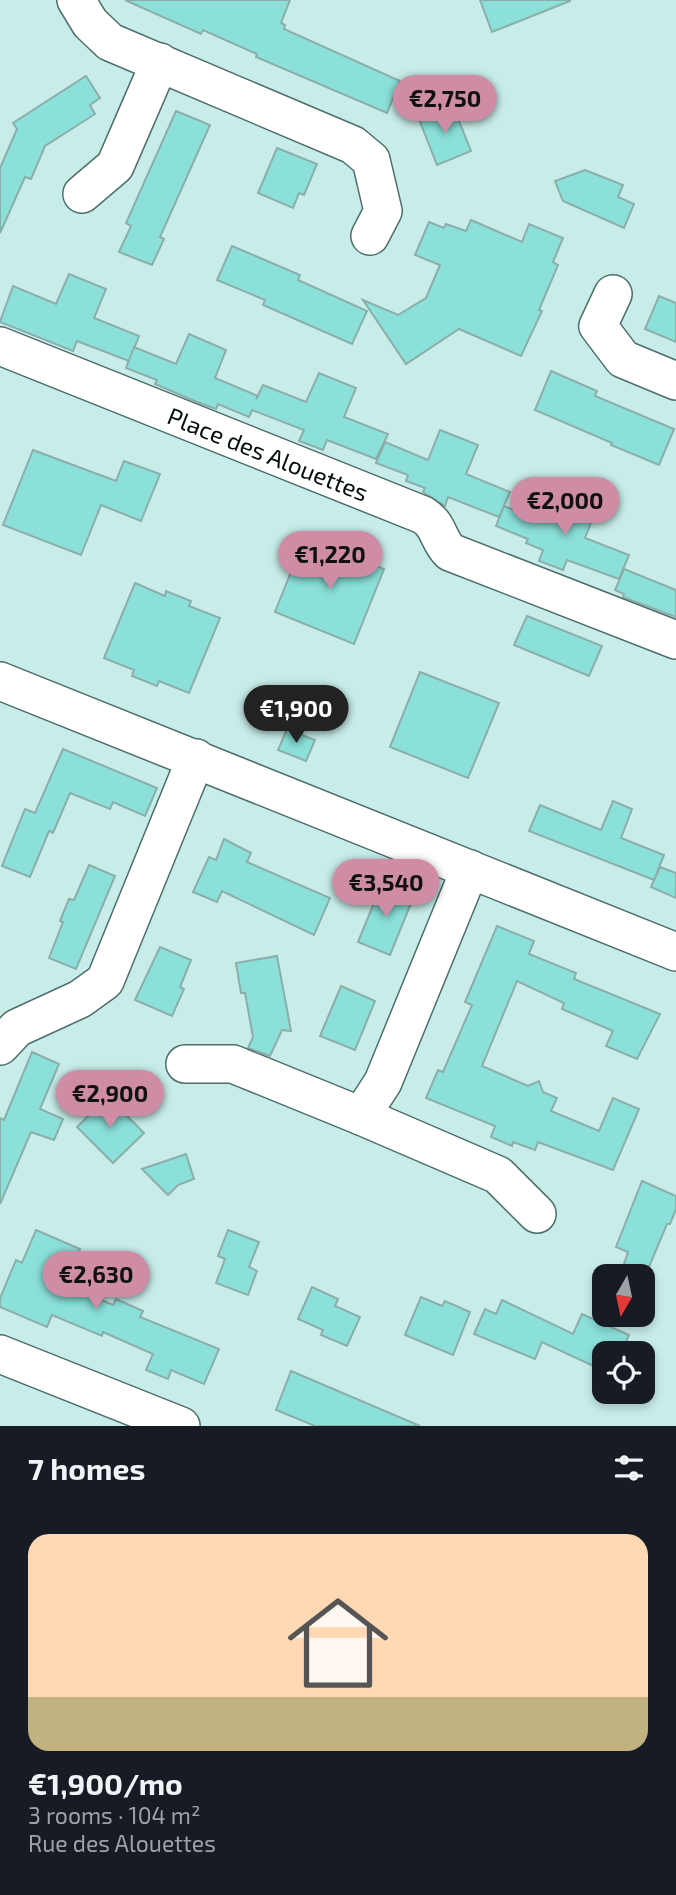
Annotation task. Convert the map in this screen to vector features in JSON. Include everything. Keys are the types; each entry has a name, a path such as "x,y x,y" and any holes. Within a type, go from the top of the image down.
{"street":[{"path":"76,0 90,23 110,42 353,145 371,160 383,211 370,236"},
{"path":"82,194 116,166 160,62"},
{"path":"613,294 598,326 623,359 676,381"},
{"name":"Place des Alouettes","path":"0,346 423,515 435,523 441,543 450,552 676,640"},
{"path":"0,681 676,952"},
{"path":"0,1046 17,1028 80,999 104,981 196,758"},
{"path":"361,1116 383,1082 470,869"},
{"path":"185,1064 233,1064 361,1116 498,1175 537,1214"},
{"path":"0,1354 181,1426"}],"building":[{"path":"125,0 290,0 281,23 285,25 284,29 400,81 387,113 256,57 257,54 203,30 201,34"},
{"path":"480,0 570,0 570,1 492,32"},
{"path":"86,76 100,98 90,105 95,114 45,146 31,179 25,177 0,233 0,168 17,129 13,123"},
{"path":"453,106 471,151 437,165 419,119"},
{"path":"176,111 210,125 160,237 164,239 152,265 119,252 131,226 126,223"},
{"path":"277,148 317,164 304,195 299,193 293,208 258,193"},
{"path":"585,170 623,185 618,197 634,204 624,228 563,201 555,181"},
{"path":"471,220 522,242 529,224 563,238 553,262 558,265 539,310 542,311 521,356 459,329 406,364 363,300 398,315 426,298 440,265 415,255 429,222 444,228 446,224 466,231"},
{"path":"232,246 300,275 298,280 367,311 352,344 263,305 265,300 217,280"},
{"path":"69,274 106,289 94,318 139,336 129,361 77,341 73,351 0,322 13,286 56,304"},
{"path":"659,296 676,303 676,342 645,329"},
{"path":"189,334 226,350 215,378 258,396 263,385 306,402 319,373 356,388 344,417 388,434 376,459 327,440 323,450 299,441 304,430 252,410 249,417 218,404 216,409 155,384 157,380 126,368 134,347 176,364"},
{"path":"551,371 597,391 595,396 674,429 659,465 535,410"},
{"path":"440,430 478,445 466,474 510,492 499,517 448,497 445,506 423,492 425,488 406,481 408,475 376,463 385,442 428,460"},
{"path":"33,450 116,481 124,461 160,474 141,521 101,505 81,555 3,525"},
{"path":"559,493 597,508 585,538 629,555 619,579 567,560 563,570 539,561 543,550 526,543 528,539 496,526 504,506 547,523"},
{"path":"305,537 384,569 354,644 275,612"},
{"path":"624,569 676,590 676,617 623,597 624,594 615,590"},
{"path":"135,583 165,596 166,591 191,601 189,606 220,618 189,693 159,681 157,686 132,676 134,670 104,658"},
{"path":"527,616 602,646 589,676 514,645"},
{"path":"420,672 499,703 468,778 390,747"},
{"path":"287,729 315,740 306,761 278,750"},
{"path":"63,749 157,788 145,816 113,802 110,809 70,793 53,833 49,831 30,877 2,866 25,809 35,813"},
{"path":"613,801 632,809 621,838 664,855 654,880 529,831 540,805 601,830"},
{"path":"224,839 251,853 247,862 330,898 314,935 222,891 217,902 193,892 209,857 216,860"},
{"path":"89,865 115,876 76,969 49,958 69,899 74,900"},
{"path":"660,867 676,873 676,898 651,887"},
{"path":"382,883 414,896 390,955 358,942"},
{"path":"497,926 534,941 529,954 576,973 574,979 660,1014 637,1059 606,1046 613,1031 562,1009 564,1003 517,981 482,1066 528,1086 539,1081 543,1092 557,1098 551,1111 599,1131 613,1098 639,1109 613,1170 538,1142 535,1150 513,1142 512,1146 491,1137 495,1126 426,1098 438,1070 443,1072 472,1005 465,1002"},
{"path":"160,947 191,960 180,987 184,989 172,1016 135,1000"},
{"path":"277,956 291,1031 282,1030 270,1056 248,1048 253,1037 236,963"},
{"path":"341,986 375,1001 355,1050 320,1036"},
{"path":"32,1052 59,1064 40,1109 63,1119 54,1140 31,1132 0,1204 0,1118 4,1120"},
{"path":"108,1097 144,1133 113,1163 77,1127"},
{"path":"186,1154 194,1179 178,1185 168,1195 142,1169"},
{"path":"642,1181 676,1196 676,1209 650,1264 624,1264 628,1252 616,1247"},
{"path":"36,1230 80,1249 65,1285 113,1305 116,1299 143,1311 140,1317 219,1349 204,1384 171,1370 168,1379 146,1370 153,1354 103,1332 102,1336 52,1315 47,1327 0,1307 0,1298 16,1260 22,1263"},
{"path":"228,1230 259,1242 249,1267 257,1271 248,1295 216,1283 225,1259 218,1256"},
{"path":"312,1287 338,1299 335,1306 360,1317 347,1346 321,1335 323,1330 298,1319"},
{"path":"421,1297 442,1306 445,1301 470,1312 453,1355 405,1335"},
{"path":"502,1300 573,1334 582,1314 592,1318 592,1327 611,1327 629,1335 626,1341 592,1341 592,1365 542,1342 535,1359 474,1334 485,1309 496,1314"},
{"path":"291,1371 420,1426 315,1426 276,1410"}]}
